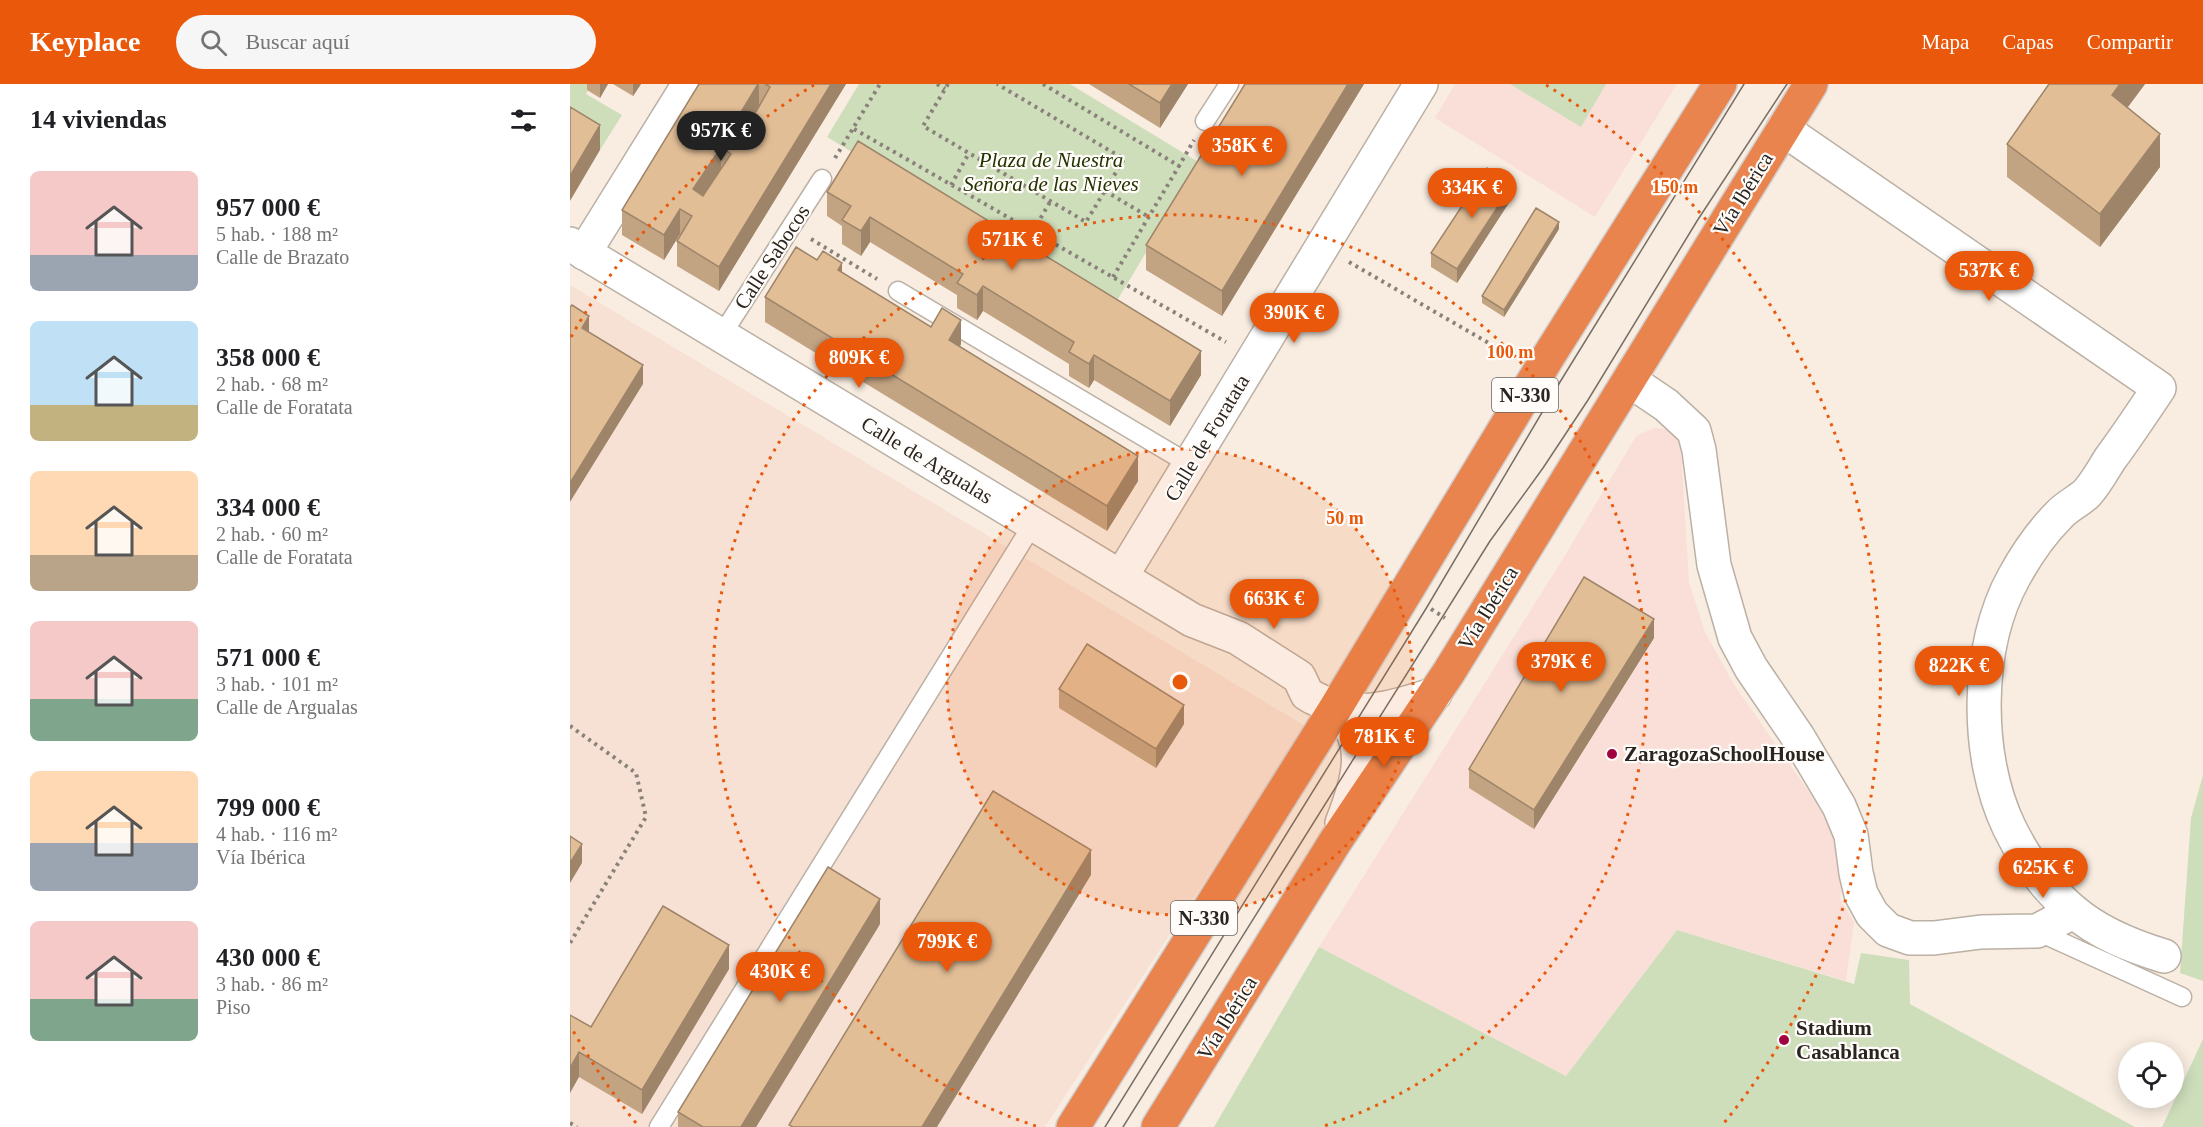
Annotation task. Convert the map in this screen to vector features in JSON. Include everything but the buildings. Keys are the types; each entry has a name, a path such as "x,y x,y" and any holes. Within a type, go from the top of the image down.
{"highway":[{"name":"N-330","path":"1073,1127 1321,701 1405,593 1548,357 1720,84"},
{"name":"Vía Ibérica","path":"1168,1118 1335,842 1472,635 1810,84"}],"street":[{"path":"577,249 689,84"},
{"name":"Calle de Foratata","path":"1121,577 1421,84"},
{"path":"1783,129 2160,388 2086,494 2060,513 2035,542 2009,588 1998,615 1988,655 1984,694 1987,743 1994,785 2009,827 2030,862 2054,893 2073,912 2117,940 2164,956"},
{"name":"Calle de Argualas","path":"577,249 1192,620 1227,653 1291,692 1361,712 1384,710 1435,694"},
{"path":"1629,380 1666,405 1694,431 1699,450 1714,565 1735,638 1751,668 1798,737 1839,806 1851,836 1861,894 1872,914 1888,930 1910,938 1934,938 1980,932 2037,931 2073,912"},
{"path":"1321,701 1352,728 1359,749 1356,780 1335,842"}],"lane":[{"path":"1205,121 1229,84"},
{"name":"Calle Sabocos","path":"721,336 822,179"},
{"path":"898,291 1191,465"},
{"path":"659,1127 1033,524"},
{"path":"2037,931 2182,997"}],"path":[{"path":"842,148 880,84"},
{"path":"937,84 946,86 922,126 1086,222 1124,159 997,84"},
{"path":"1042,84 1179,166"},
{"path":"854,129 1255,359"},
{"path":"951,185 969,153"},
{"path":"1113,277 1186,154"},
{"path":"1105,191 1149,217"},
{"path":"1033,231 1050,202"},
{"path":"791,227 898,291"},
{"path":"1323,246 1507,355 1515,357"},
{"path":"1405,593 1472,635"},
{"path":"570,726 636,773 646,817 570,943"},
{"path":"570,1123 577,1127"}],"shaded area":[{"path":"1455,84 1677,84 1595,217 1435,118"},
{"path":"570,285 1305,726 1045,1127 570,1127"},
{"name":"ZaragozaSchoolHouse","path":"1654,428 1666,429 1676,434 1681,449 1689,582 1705,632 1735,686 1827,814 1838,839 1844,870 1840,899 1854,922 1846,981 1677,930 1566,1076 1319,947 1564,557 1636,436"}],"green space":[{"path":"570,84 591,84 586,94 622,115 600,150 570,131"},
{"name":"Plaza de Nuestra Señora de las Nieves","path":"859,84 1070,84 1200,163 1112,309 827,137"},
{"path":"1510,84 1606,84 1581,127"},
{"path":"2203,775 2203,981 2180,973 2191,818"},
{"name":"Stadium Casablanca","path":"1677,930 1854,984 1861,953 1909,960 1910,1004 2135,1127 1214,1127 1319,947 1566,1076"},
{"path":"2203,1039 2203,1127 2162,1127 2171,1108 2184,1108 2184,1080"}],"tram line":[{"path":"1105,1127 1427,607 1560,382 1744,84"},
{"path":"1123,1127 1490,541 1543,468 1588,400 1697,221 1787,84"}],"place":[{"name":"ZaragozaSchoolHouse","path":"1612,754"},
{"name":"Stadium Casablanca","path":"1784,1040"}]}
